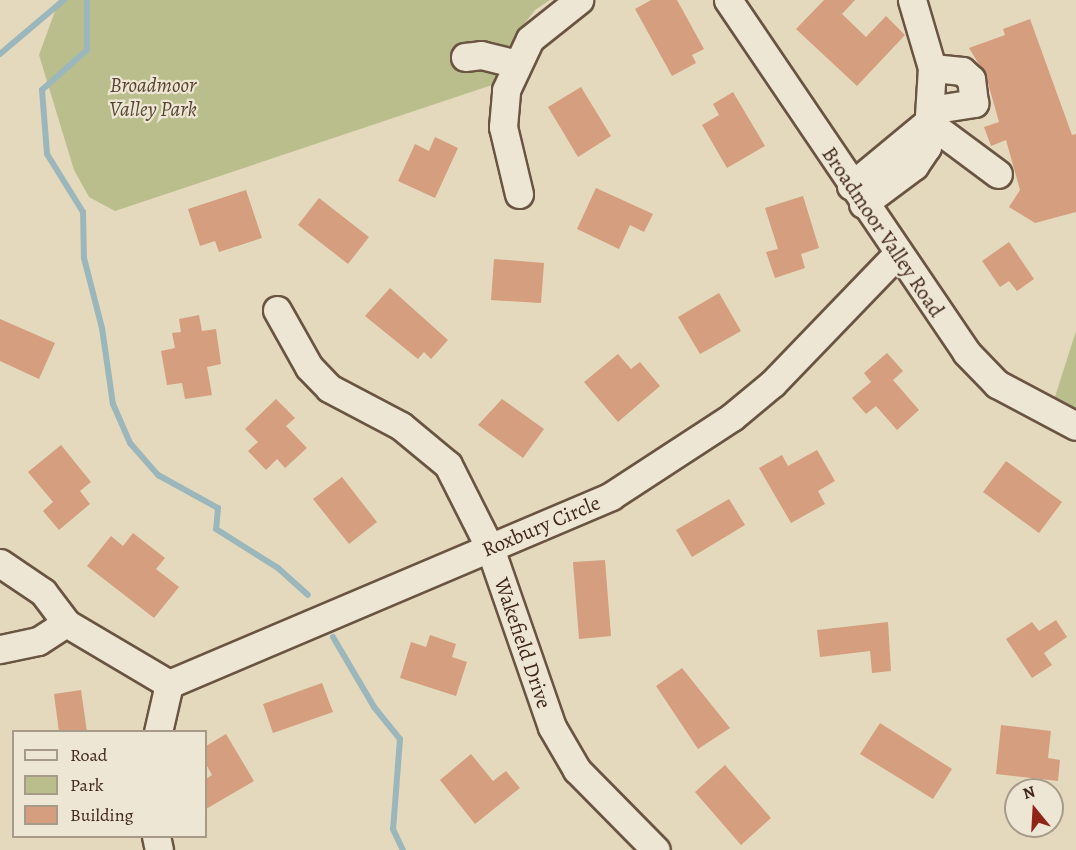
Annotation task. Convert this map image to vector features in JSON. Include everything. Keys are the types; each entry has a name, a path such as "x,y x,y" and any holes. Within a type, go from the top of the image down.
{"street":[{"path":"519,194 503,127 506,90 530,39 579,0"},
{"name":"Broadmoor Valley Road","path":"728,0 896,255 966,352 997,384 1076,426"},
{"path":"912,0 932,68 929,116"},
{"path":"465,57 481,55 517,64"},
{"path":"857,195 929,116 974,103 971,79 962,71 932,68"},
{"path":"929,116 998,174"},
{"name":"Roxbury Circle","path":"170,684 611,496 732,417 773,383 896,255"},
{"name":"Wakefield Drive","path":"277,310 309,367 329,388 401,426 448,465 490,548 552,727 577,770 656,850"},
{"path":"0,563 43,592 66,623 170,684 158,730"},
{"path":"0,650 38,641 66,623"}],"green space":[{"name":"Broadmoor Valley Park","path":"59,0 550,0 535,10 515,36 492,85 115,211 89,197 74,170 39,55"},
{"path":"1076,331 1076,410 1053,403"}],"building":[{"path":"651,0 677,0 704,49 692,55 696,63 672,76 635,9"},
{"path":"824,0 855,0 842,14 866,37 886,16 905,35 857,86 796,29"},
{"path":"1030,19 1072,135 1076,134 1076,212 1035,223 1009,207 1020,190 1006,140 991,146 984,127 999,122 986,76 969,48 1005,35 1003,29"},
{"path":"581,87 611,136 578,157 548,107"},
{"path":"733,92 765,146 727,168 702,125 719,115 713,104"},
{"path":"435,137 458,148 435,198 398,181 415,144 429,151"},
{"path":"596,188 653,214 644,232 630,225 619,249 577,229"},
{"path":"246,190 262,238 219,252 215,241 200,246 188,209"},
{"path":"803,196 819,248 801,254 805,268 775,278 766,252 778,249 765,208"},
{"path":"319,198 369,237 348,264 298,225"},
{"path":"1009,242 1034,279 1017,291 1009,281 1000,287 982,261"},
{"path":"494,259 544,263 541,303 491,300"},
{"path":"390,288 448,340 431,359 424,352 418,359 365,316"},
{"path":"719,293 741,331 700,354 678,317"},
{"path":"199,315 202,331 216,329 221,364 207,367 212,395 185,399 182,383 167,385 161,351 175,348 172,333 181,332 179,319"},
{"path":"0,319 55,343 39,379 0,361"},
{"path":"887,353 903,371 893,380 919,410 897,430 876,406 866,414 852,398 871,382 864,373"},
{"path":"618,354 631,369 640,362 660,386 618,422 584,382"},
{"path":"276,399 295,418 286,426 307,448 285,468 277,459 266,470 248,451 258,442 245,429"},
{"path":"502,399 544,429 523,458 478,425"},
{"path":"61,445 91,482 80,491 90,504 59,530 43,511 53,502 28,472"},
{"path":"817,450 835,481 818,491 825,504 791,523 759,468 782,455 788,466"},
{"path":"1006,461 1062,502 1039,533 983,492"},
{"path":"342,477 377,522 349,544 313,499"},
{"path":"729,499 745,525 692,557 676,530"},
{"path":"133,533 165,558 156,569 179,587 154,618 87,566 111,536 123,546"},
{"path":"605,560 611,636 579,639 573,562"},
{"path":"1056,620 1067,637 1044,653 1052,665 1032,678 1006,639 1032,622 1039,631"},
{"path":"888,622 891,671 872,673 870,651 820,657 817,630"},
{"path":"430,635 456,644 452,657 467,662 456,696 400,678 411,642 426,647"},
{"path":"682,668 730,728 698,749 656,686"},
{"path":"322,683 333,712 273,733 263,704"},
{"path":"81,690 87,730 59,730 54,694"},
{"path":"880,723 952,769 933,799 860,754"},
{"path":"1001,725 1051,731 1048,758 1060,760 1058,778 996,774"},
{"path":"226,734 254,781 207,808 207,778 212,775 207,766 207,745"},
{"path":"471,754 493,781 506,771 520,788 475,824 440,780"},
{"path":"725,765 771,818 741,845 695,792"}],"waterway":[{"path":"0,54 64,0"},
{"path":"87,0 87,50 42,90 47,154 83,212 84,258 102,328 113,404 130,443 158,475 218,508 216,529 278,568 308,595"},
{"path":"333,637 374,707 400,739 393,829 403,850"}]}
